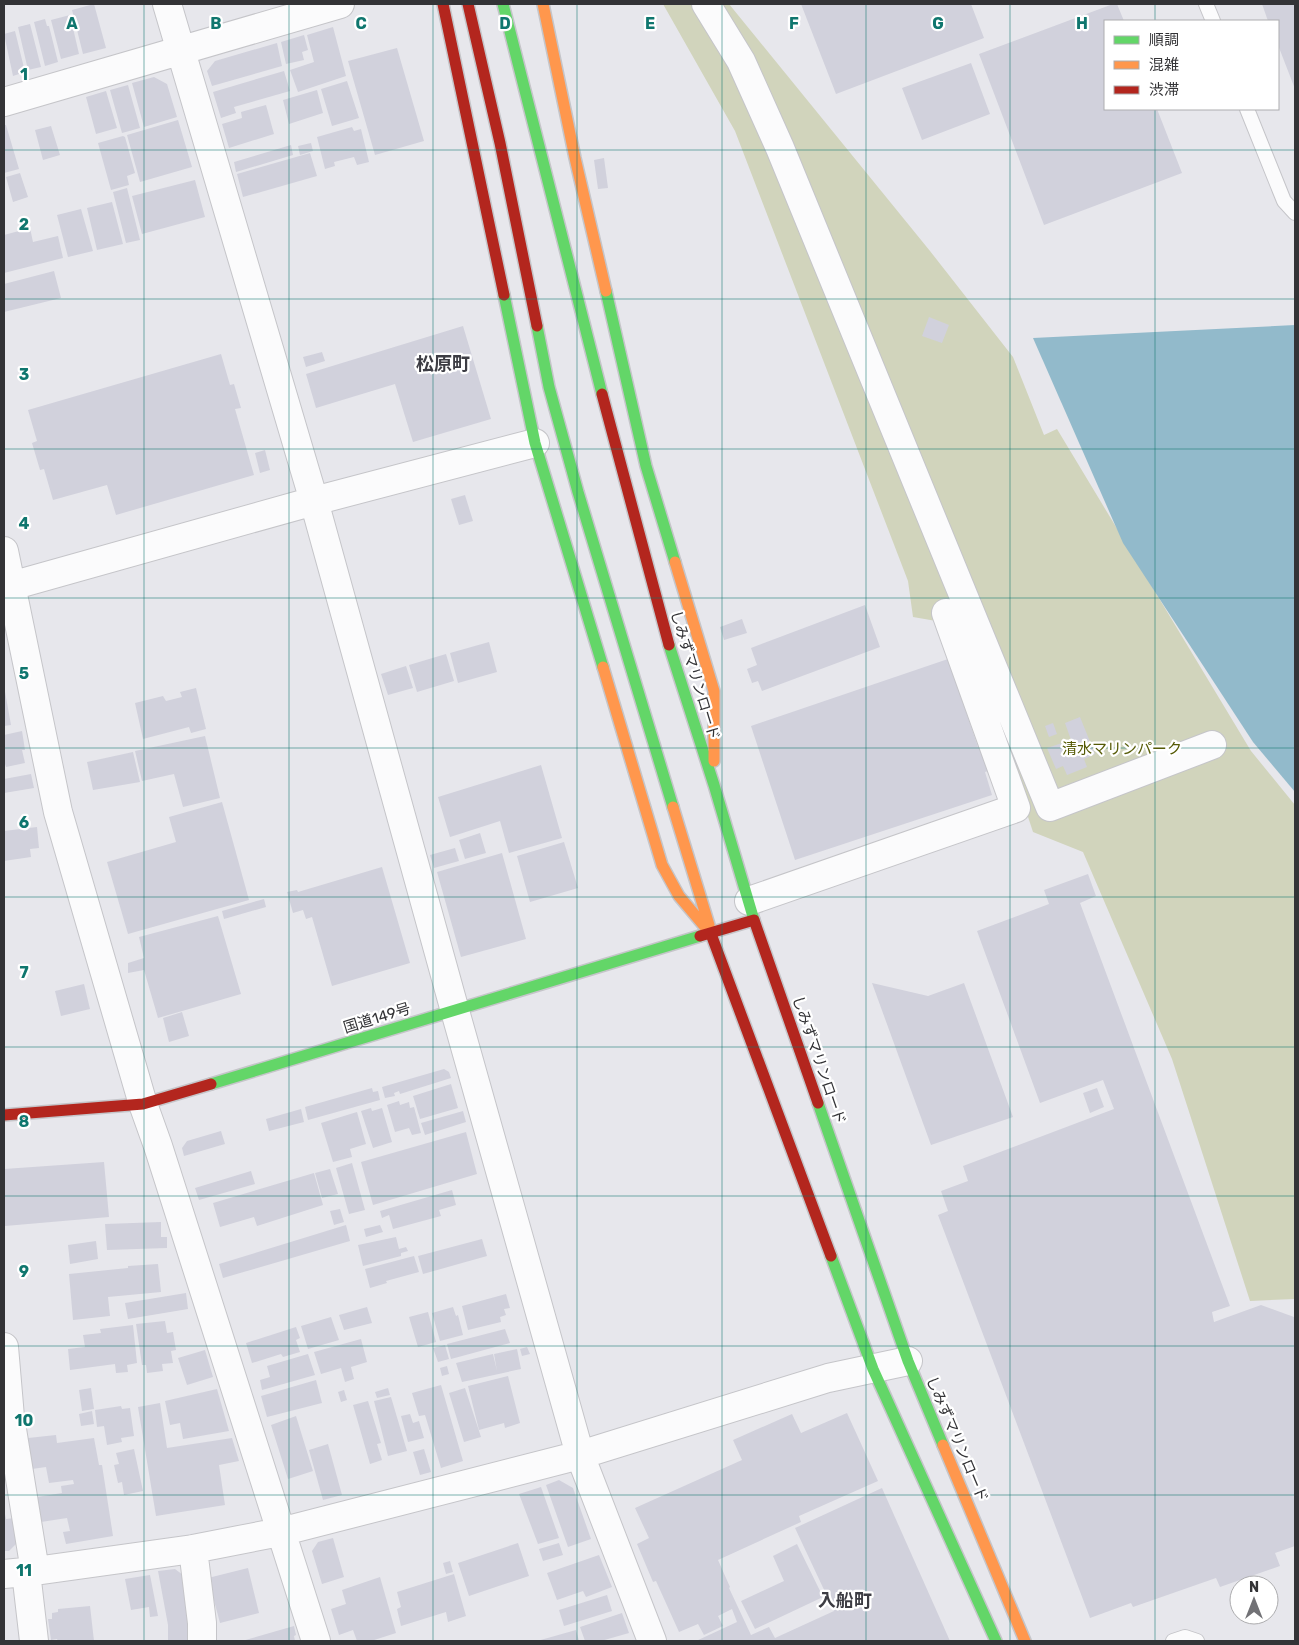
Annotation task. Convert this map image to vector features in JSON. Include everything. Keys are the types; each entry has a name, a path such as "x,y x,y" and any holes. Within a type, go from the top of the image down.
{"main road":[{"path":"443,4 535,443 662,865 679,896 711,934"},
{"path":"468,4 500,143 549,387 578,492 711,934 873,1369 996,1641"},
{"name":"しみずマリンロード","path":"503,4 623,475 668,641 752,910 908,1361 1025,1641"},
{"path":"543,4 575,158 646,466 714,691 714,785"},
{"name":"国道149号","path":"4,1115 143,1104 711,934 752,910"}],"street":[{"path":"168,4 314,501 580,1455 652,1641"},
{"path":"4,102 340,4"},
{"path":"706,4 741,61 780,148 1050,807 1212,745"},
{"path":"7,586 314,501 535,443"},
{"path":"4,551 7,586 58,812 143,1104 316,1641"},
{"path":"752,910 1016,808 946,613"},
{"path":"4,1347 7,1417 21,1573 34,1641"},
{"path":"21,1573 193,1549 280,1532 580,1455 828,1378 908,1361"},
{"path":"193,1549 202,1623 202,1641"}],"lane":[{"path":"1206,4 1213,20"},
{"path":"1247,110 1284,201 1295,213"},
{"path":"1173,1641 1185,1637 1197,1641"}],"green space":[{"name":"清水マリンパーク","path":"663,4 729,4 930,251 1013,357 1044,435 1057,429 1251,751 1295,805 1295,1299 1250,1301 1172,1059 1083,852 1033,832 965,626 913,617 908,581 735,131"}],"water":[{"path":"1295,325 1295,792 1253,742 1123,543 1033,338"}],"building":[{"path":"94,4 106,48 83,54 72,10"},
{"path":"801,4 971,4 984,38 836,94"},
{"path":"1117,4 1124,20 1104,20 1104,110 1157,110 1182,173 1044,225 979,54"},
{"path":"1262,4 1295,4 1295,89 1279,48 1279,20 1268,20"},
{"path":"70,15 79,54 61,59 51,20"},
{"path":"45,19 47,26 49,26 58,62 45,66 34,22"},
{"path":"30,24 41,67 28,70 18,27"},
{"path":"333,27 346,76 298,92 290,70 314,62 307,35"},
{"path":"15,31 25,72 13,76 4,34"},
{"path":"304,35 308,50 302,52 304,60 286,64 281,42"},
{"path":"277,43 282,66 212,86 207,71 215,61"},
{"path":"397,48 424,141 375,155 348,61"},
{"path":"971,63 990,114 922,140 902,88"},
{"path":"284,71 290,91 234,107 236,113 221,118 213,92"},
{"path":"154,77 167,84 177,117 144,127 132,83"},
{"path":"347,81 359,118 332,126 321,89"},
{"path":"128,85 140,128 122,133 110,90"},
{"path":"317,90 323,113 289,124 283,100"},
{"path":"106,91 117,128 96,134 86,97"},
{"path":"266,105 274,134 229,148 222,124 242,118 241,112"},
{"path":"178,120 192,167 140,182 127,135"},
{"path":"4,125 6,125 19,169 4,173"},
{"path":"51,126 60,155 43,160 35,130"},
{"path":"352,127 354,131 361,129 369,162 357,165 354,157 334,162 335,166 325,169 317,137"},
{"path":"125,137 135,173 127,176 129,185 111,190 98,143"},
{"path":"311,143 313,151 300,155 298,146"},
{"path":"291,145 293,155 236,172 234,162"},
{"path":"310,153 317,176 243,197 237,174"},
{"path":"604,158 608,188 598,189 594,160"},
{"path":"20,173 28,197 13,202 6,177"},
{"path":"195,180 205,217 142,234 132,196"},
{"path":"127,188 140,240 126,243 113,192"},
{"path":"112,202 123,244 97,250 87,208"},
{"path":"81,209 93,251 68,257 57,215"},
{"path":"30,228 33,242 58,236 63,258 4,273 4,235"},
{"path":"54,271 61,298 4,312 4,284"},
{"path":"929,317 949,325 942,343 922,336"},
{"path":"463,326 491,419 413,442 395,384 316,408 306,374"},
{"path":"322,352 325,361 306,367 303,357"},
{"path":"221,354 230,385 234,384 241,408 235,409 254,475 116,515 107,485 53,500 44,469 40,470 32,443 37,441 28,410"},
{"path":"265,450 270,470 260,473 255,453"},
{"path":"465,495 473,521 459,525 451,499"},
{"path":"865,605 880,647 762,691 758,681 752,683 747,669 757,665 751,648"},
{"path":"742,619 747,633 724,640 720,627"},
{"path":"489,642 497,672 458,683 450,653"},
{"path":"446,654 454,681 417,692 409,665"},
{"path":"948,659 978,747 989,743 998,768 985,772 992,795 795,860 751,726"},
{"path":"406,666 413,688 388,695 381,674"},
{"path":"4,686 11,725 4,726"},
{"path":"196,688 206,729 191,733 189,727 143,739 135,703 163,696 166,701 182,697 180,692"},
{"path":"1080,717 1095,754 1084,759 1087,767 1067,775 1063,766 1056,769 1047,748 1071,740 1065,723"},
{"path":"1053,723 1057,734 1049,737 1045,726"},
{"path":"22,731 25,750 22,750 25,763 6,767 4,761 4,735"},
{"path":"205,736 220,798 183,807 174,774 142,781 135,751"},
{"path":"133,752 140,782 93,790 87,762"},
{"path":"541,765 562,838 509,853 500,821 450,837 438,797"},
{"path":"31,774 34,788 4,793 4,779"},
{"path":"222,802 249,900 128,934 107,862 176,842 169,817"},
{"path":"37,827 39,848 30,849 31,857 4,861 4,831"},
{"path":"480,833 486,853 465,859 459,840"},
{"path":"564,842 578,888 530,902 517,856"},
{"path":"455,848 459,861 434,868 430,855"},
{"path":"502,853 526,939 461,957 437,872"},
{"path":"382,867 410,963 332,986 312,917 306,919 303,910 293,913 287,892 297,890 298,892"},
{"path":"1088,874 1096,896 1080,903 1230,1306 1212,1312 1214,1322 1261,1305 1294,1317 1295,1322 1295,1546 1275,1553 1280,1566 1254,1575 1229,1575 1229,1584 1220,1587 1216,1578 1133,1607 1131,1603 1090,1618 938,1215 948,1211 941,1191 968,1181 963,1166 1114,1109 1103,1080 1040,1103 977,931 1049,904 1044,890"},
{"path":"264,899 266,907 224,919 222,911"},
{"path":"218,916 241,994 158,1018 144,970 128,973 128,963 144,958 139,937"},
{"path":"872,983 928,996 964,983 1013,1117 931,1145"},
{"path":"84,984 90,1009 61,1016 55,991"},
{"path":"182,1012 189,1036 169,1042 163,1018"},
{"path":"444,1069 449,1072 451,1078 400,1094 399,1091 394,1093 395,1096 385,1098 382,1087"},
{"path":"451,1084 458,1108 420,1119 413,1096"},
{"path":"372,1088 373,1092 378,1091 380,1100 308,1120 305,1107"},
{"path":"1097,1088 1104,1107 1090,1113 1083,1093"},
{"path":"399,1101 400,1105 409,1102 410,1108 414,1107 421,1133 412,1135 409,1128 395,1132 387,1105"},
{"path":"371,1108 372,1111 382,1108 392,1142 373,1148 361,1111"},
{"path":"301,1109 304,1122 269,1131 266,1119"},
{"path":"463,1111 466,1122 425,1135 421,1123"},
{"path":"357,1112 366,1144 350,1149 352,1157 333,1162 321,1123"},
{"path":"221,1131 225,1144 184,1156 182,1148 187,1141"},
{"path":"466,1132 477,1174 373,1205 361,1162"},
{"path":"104,1162 109,1217 5,1226 4,1169"},
{"path":"352,1163 365,1210 349,1214 336,1168"},
{"path":"330,1169 338,1194 322,1198 315,1173"},
{"path":"251,1171 255,1184 199,1200 195,1188"},
{"path":"314,1173 323,1205 257,1226 254,1217 220,1227 213,1203"},
{"path":"452,1190 456,1205 439,1210 441,1216 393,1229 389,1215 382,1218 380,1211"},
{"path":"340,1209 344,1222 334,1225 330,1211"},
{"path":"161,1222 161,1237 167,1237 167,1248 107,1250 105,1224"},
{"path":"346,1225 350,1241 223,1278 219,1264"},
{"path":"380,1225 383,1232 366,1237 364,1229"},
{"path":"396,1237 399,1249 406,1247 408,1251 401,1253 401,1256 363,1266 358,1245"},
{"path":"482,1239 487,1256 423,1274 418,1256"},
{"path":"96,1241 98,1259 70,1264 68,1245"},
{"path":"414,1256 419,1272 386,1281 387,1283 370,1288 365,1269"},
{"path":"158,1264 161,1292 108,1297 110,1316 73,1320 69,1274"},
{"path":"186,1293 188,1309 128,1319 125,1303"},
{"path":"506,1294 510,1308 504,1309 506,1315 500,1317 501,1322 468,1330 462,1306"},
{"path":"367,1307 372,1323 344,1330 339,1315"},
{"path":"453,1307 456,1316 458,1315 463,1335 440,1341 432,1313"},
{"path":"428,1312 436,1342 418,1347 409,1317"},
{"path":"331,1317 339,1340 308,1349 301,1326"},
{"path":"165,1321 167,1333 173,1332 176,1350 171,1351 173,1363 162,1364 163,1371 147,1373 146,1365 142,1365 136,1324"},
{"path":"133,1325 137,1363 127,1365 128,1372 116,1373 115,1364 70,1370 68,1349 85,1347 83,1335 101,1333 100,1329"},
{"path":"296,1327 300,1338 296,1340 300,1352 283,1357 281,1354 252,1363 246,1343"},
{"path":"505,1329 510,1343 451,1359 447,1344"},
{"path":"361,1339 367,1362 351,1367 354,1379 345,1382 341,1368 321,1374 314,1352"},
{"path":"445,1345 449,1359 438,1362 433,1348"},
{"path":"527,1347 530,1354 522,1356 520,1349"},
{"path":"517,1349 521,1369 462,1382 456,1363 493,1354 497,1371 494,1354"},
{"path":"205,1350 213,1377 187,1385 178,1358"},
{"path":"308,1354 315,1375 262,1390 260,1380 270,1377 267,1366"},
{"path":"447,1366 449,1374 442,1376 440,1368"},
{"path":"508,1376 520,1423 505,1428 504,1423 479,1430 468,1386"},
{"path":"316,1380 322,1403 267,1417 261,1396"},
{"path":"441,1385 463,1461 441,1468 425,1415 419,1416 412,1393"},
{"path":"91,1388 94,1409 82,1411 79,1390"},
{"path":"388,1388 390,1395 377,1398 375,1392"},
{"path":"465,1388 481,1437 464,1442 449,1393"},
{"path":"217,1389 229,1431 183,1439 180,1423 170,1425 165,1401"},
{"path":"344,1390 347,1400 341,1402 338,1392"},
{"path":"391,1397 407,1451 388,1456 374,1401"},
{"path":"368,1401 381,1443 377,1444 382,1460 370,1464 353,1405"},
{"path":"160,1403 167,1448 232,1438 239,1461 219,1465 225,1505 156,1516 138,1407"},
{"path":"121,1406 122,1409 130,1408 134,1436 121,1438 122,1442 107,1445 104,1426 97,1427 95,1410"},
{"path":"92,1411 94,1424 81,1426 79,1414"},
{"path":"847,1413 878,1481 799,1516 801,1522 718,1560 729,1588 751,1635 769,1627 775,1638 834,1611 795,1528 882,1488 950,1641 696,1641 737,1622 732,1609 718,1616 723,1626 704,1635 698,1624 679,1632 656,1581 653,1582 637,1544 649,1538 635,1508 742,1460 733,1440 792,1414 801,1433"},
{"path":"410,1414 413,1423 419,1421 424,1438 408,1442 401,1416"},
{"path":"296,1416 313,1471 288,1479 271,1425"},
{"path":"56,1435 57,1443 94,1438 99,1465 102,1465 113,1536 66,1544 63,1532 70,1531 67,1518 41,1522 37,1497 62,1493 61,1486 74,1484 73,1480 49,1483 46,1467 32,1469 28,1438"},
{"path":"328,1444 342,1495 323,1500 309,1450"},
{"path":"134,1449 143,1491 124,1495 122,1482 118,1483 114,1465 119,1464 116,1453"},
{"path":"424,1449 431,1472 420,1475 413,1452"},
{"path":"559,1480 573,1488 591,1539 568,1547 546,1485"},
{"path":"541,1487 559,1538 538,1544 519,1494"},
{"path":"4,1509 6,1519 15,1518 17,1543 9,1551 4,1551"},
{"path":"333,1538 344,1577 322,1584 312,1551 318,1542"},
{"path":"518,1543 529,1576 469,1596 458,1563"},
{"path":"559,1543 563,1555 543,1561 539,1549"},
{"path":"797,1544 823,1597 755,1629 741,1601 784,1581 773,1556"},
{"path":"599,1555 612,1587 586,1597 583,1591 557,1600 547,1573"},
{"path":"450,1561 453,1572 446,1574 443,1563"},
{"path":"248,1568 259,1613 220,1623 208,1578"},
{"path":"175,1569 183,1575 191,1641 168,1641 168,1625 158,1571"},
{"path":"454,1574 466,1616 448,1622 446,1612 401,1626 397,1609 401,1607 397,1592"},
{"path":"150,1575 158,1616 150,1617 149,1607 131,1610 125,1579"},
{"path":"380,1577 396,1633 371,1641 357,1641 353,1630 339,1635 331,1609 346,1604 342,1590"},
{"path":"607,1595 612,1611 564,1626 559,1610"},
{"path":"90,1606 94,1641 51,1640 48,1619 52,1619 52,1613 58,1612 58,1609"},
{"path":"622,1613 629,1633 601,1641 585,1641 580,1627"},
{"path":"294,1626 295,1641 242,1641"},
{"path":"576,1630 579,1641 537,1641"}],"traffic: fast":[{"path":"503,4 602,394"},
{"path":"606,291 646,466 675,562"},
{"path":"504,295 535,443 603,667"},
{"path":"537,326 549,387 578,492 673,807"},
{"path":"669,645 714,785 754,920"},
{"path":"211,1084 700,936"},
{"path":"818,1103 908,1361 943,1445"},
{"path":"831,1256 873,1369 996,1641"}],"traffic: slow":[{"path":"543,4 575,158 606,291"},
{"path":"675,562 714,691 714,761"},
{"path":"603,667 662,865 679,896 711,934"},
{"path":"673,807 709,925"},
{"path":"943,1445 1025,1641"}],"traffic: jam":[{"path":"443,4 504,295"},
{"path":"468,4 500,143 537,326"},
{"path":"602,394 669,645"},
{"path":"700,936 754,920 818,1103"},
{"path":"711,934 831,1256"},
{"path":"4,1115 143,1104 211,1084"}],"district":[{"name":"松原町","path":"443,364"},
{"name":"入船町","path":"845,1601"}]}
